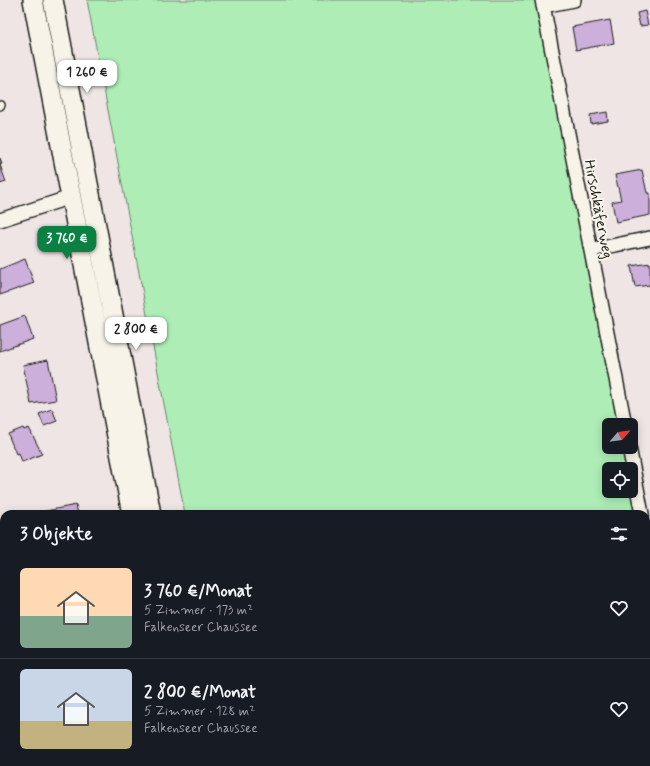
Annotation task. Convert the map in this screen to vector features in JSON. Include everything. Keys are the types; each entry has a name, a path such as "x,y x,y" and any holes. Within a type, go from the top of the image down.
{"main road":[{"path":"33,0 131,510"},
{"path":"53,0 150,510"},
{"path":"71,197 90,193"}],"street":[{"path":"543,3 574,0"},
{"name":"Hirschkäferweg","path":"543,3 624,418"},
{"path":"0,220 71,197"},
{"path":"591,250 650,238"},
{"path":"631,454 644,493 642,510"}],"green space":[{"path":"87,0 535,0 617,418 602,418 602,454 624,454 625,462 602,462 602,498 633,498 635,510 184,510"}],"building":[{"path":"645,11 648,25 640,26 637,13"},
{"path":"610,20 614,43 576,50 572,27"},
{"path":"607,112 608,121 591,124 590,115"},
{"path":"0,165 6,182 0,184"},
{"path":"642,170 647,193 650,193 650,215 616,222 612,202 621,200 615,175"},
{"path":"25,259 34,283 0,295 0,269"},
{"path":"650,263 650,285 635,287 631,266"},
{"path":"25,316 33,339 0,351 0,325"},
{"path":"48,360 56,400 31,404 23,365"},
{"path":"52,409 57,421 44,426 39,414"},
{"path":"23,428 24,430 29,428 42,454 22,462 19,453 16,454 8,434"},
{"path":"76,505 77,510 51,510"}]}
